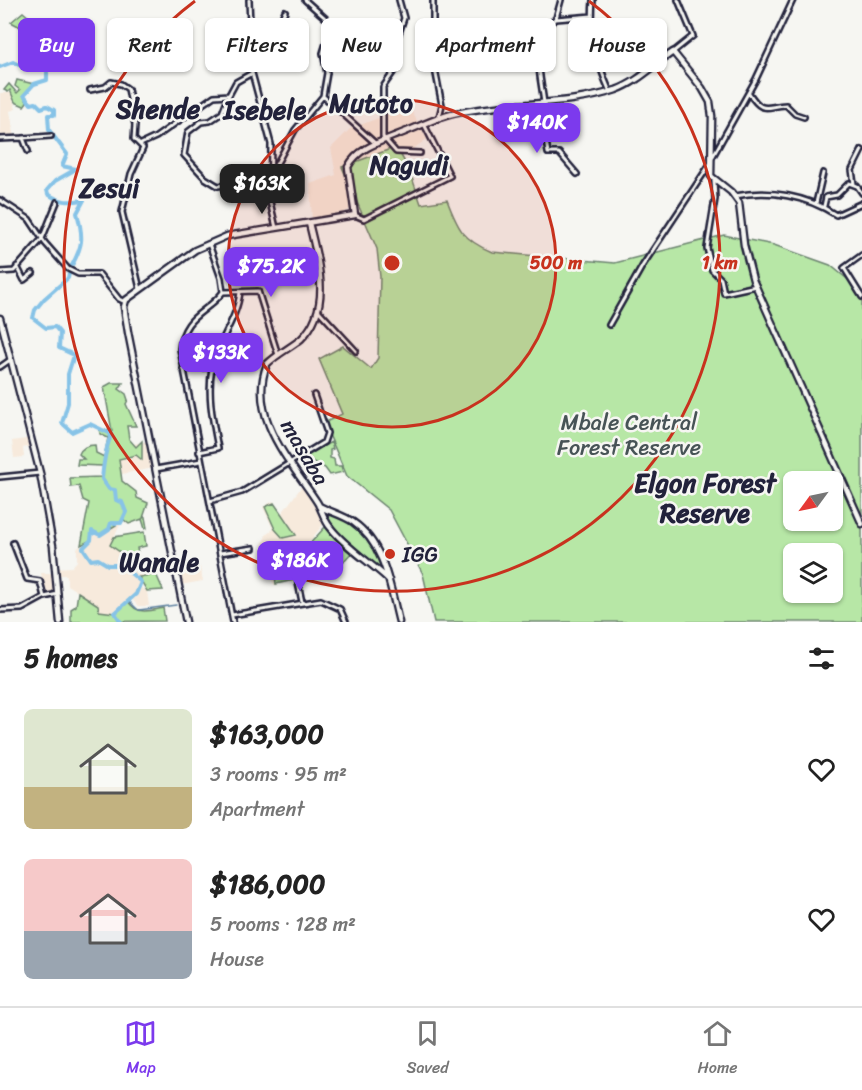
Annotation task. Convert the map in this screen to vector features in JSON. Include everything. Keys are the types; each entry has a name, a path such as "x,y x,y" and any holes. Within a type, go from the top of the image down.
{"street":[{"path":"249,0 251,18"},
{"path":"271,174 295,130 323,96 327,73 323,53 332,24 305,0"},
{"path":"399,0 405,18 394,48 397,68 383,87 384,106 381,124 385,140 398,153 420,153"},
{"path":"433,0 433,31 437,44 435,69 442,105 439,119"},
{"path":"561,0 556,19 592,16"},
{"path":"593,0 594,54 610,92"},
{"path":"355,214 356,205 348,167 356,156 375,144 459,112 542,103 610,92 634,82 659,60 693,36 678,0"},
{"path":"609,325 644,265 710,162 749,93 793,0"},
{"path":"282,18 285,11"},
{"path":"673,52 702,88 710,102 712,124 710,175 735,196 740,206 746,256 756,286 862,524"},
{"path":"539,72 548,153 559,153 577,174"},
{"path":"269,197 271,144 252,73 236,82 222,113 209,121 201,122 188,132 184,155 205,178 218,186 265,180 276,228"},
{"path":"90,90 105,87 111,82 127,86 135,125 134,139 141,144 142,152 131,174 122,213 140,289"},
{"path":"749,93 761,107 769,109 786,105 795,114 804,117"},
{"path":"141,144 156,137 214,96 229,95"},
{"path":"323,96 336,104 375,144"},
{"path":"126,301 195,250 209,243 233,234 355,214 364,219 450,176 424,124"},
{"path":"0,139 51,136"},
{"path":"23,138 27,151"},
{"path":"862,150 852,170 854,184 862,193"},
{"path":"816,204 823,173"},
{"path":"714,180 715,199 707,248 712,270 721,279 724,293 756,286"},
{"path":"824,206 828,196 837,195 847,184 854,184"},
{"path":"735,196 789,196 824,206 838,215 862,203"},
{"path":"0,200 29,219 42,239 70,270 80,274 99,274 119,299 126,301"},
{"path":"0,272 10,273 42,239 57,202"},
{"path":"309,223 320,280 319,311 356,351"},
{"path":"209,243 221,278 223,292"},
{"path":"862,255 844,268 862,297"},
{"path":"17,266 24,280 33,273"},
{"path":"233,622 183,369 181,339 190,321 223,292 258,291 278,355"},
{"path":"199,452 218,448 211,412 212,367 238,304 240,292"},
{"path":"126,301 128,332 186,622"},
{"name":"masaba","path":"319,311 302,337 266,367 263,394 269,428 335,533 388,580"},
{"path":"0,318 40,472 60,622"},
{"path":"0,367 10,360"},
{"path":"183,369 212,367"},
{"path":"210,501 242,492 290,464 326,439 327,433 314,395"},
{"path":"156,470 201,461"},
{"path":"0,477 40,472"},
{"path":"319,506 351,521 367,536 384,564 399,622"},
{"path":"323,516 330,511"},
{"path":"13,543 27,579 40,581 44,597"},
{"path":"220,552 253,548"},
{"path":"298,583 302,602"},
{"path":"0,610 22,609 44,597 58,594"},
{"path":"231,615 321,600 334,604 343,612 346,622"}],"shaded area":[{"path":"0,93 11,93 16,109 10,111 15,139 0,138"},
{"path":"409,106 427,139 358,188 349,210 344,212 344,215 312,220 310,184 336,175 331,148 350,129"},
{"path":"315,255 316,268 279,273 278,260"},
{"path":"32,438 33,445 23,448 24,457 14,458 12,441"},
{"path":"149,441 154,468 122,474 119,458 127,445"},
{"path":"302,486 325,522 305,547 332,574 274,585 266,567 262,546 266,535 273,529 263,507 273,501 282,513"},
{"path":"115,525 120,525 110,545 124,555 125,560 138,554 140,562 171,556 174,571 139,577 140,587 147,591 149,606 138,606 132,599 112,613 99,611 98,605 67,585 67,575 57,575 56,568 72,567 77,561 77,548 91,540 92,531 101,535"},
{"path":"200,567 203,581 180,585 177,570"},
{"path":"41,573 53,573 55,594 45,595"}],"green space":[{"path":"23,12 29,17 18,18 18,26 11,22"},
{"path":"17,80 34,84 24,95 27,102 24,106 15,102 10,90 8,92 4,90 9,84 17,93 20,90 15,86"},
{"name":"Mbale Central Forest Reserve","path":"396,147 409,169 421,204 447,200 458,226 468,238 492,252 615,263 724,235 774,245 830,265 862,291 862,622 434,622 423,574 389,510 347,476 324,423 342,414 319,359 343,346 371,369 378,358 380,277 377,249 342,167"},
{"path":"111,383 123,383 119,389 126,394 128,400 126,404 136,426 127,426 129,439 136,447 142,441 142,460 136,455 119,459 122,481 136,492 137,498 148,503 143,518 145,517 147,528 145,529 142,519 129,524 124,520 100,535 92,531 91,540 81,545 89,503 83,500 79,486 71,487 70,478 102,477 103,466 77,465 78,459 84,459 79,454 80,452 88,446 95,445 96,453 104,457 108,438 100,434 99,429 112,431 104,387"},
{"path":"331,442 333,449 330,450 330,458 334,459 335,466 341,466 343,472 330,475 325,468 304,457"},
{"path":"274,503 296,535 283,538 275,529 265,507"},
{"path":"329,513 340,517 365,536 386,574 329,524 326,517"},
{"path":"325,527 352,552 334,572 307,547"},
{"path":"144,532 146,546 137,548 138,554 124,560 124,555 110,545 114,537"},
{"path":"273,558 283,561 294,580 276,584"},
{"path":"156,574 163,590 147,591 139,577"},
{"path":"78,592 98,605 99,611 115,613 128,601 139,610 163,608 165,621 71,622 71,609 76,606"}],"waterway":[{"path":"0,67 13,62 23,67 47,68 47,80 34,84 24,95 31,104 36,103 41,108 47,106 54,110 54,115 48,115 49,130 67,154 62,166 76,169 55,181 47,190 48,194 61,200 84,200 77,213 81,242 70,269"},
{"path":"69,273 68,278 35,310 33,318 46,328 55,327 60,333 59,348 74,355 68,374 68,403 62,423 72,432 90,424 111,434 102,479 109,489 115,490 116,500 122,502 126,512 121,523 111,523 109,529 100,535 92,531 91,540 83,548 91,560 98,559 108,565 121,565 141,582 136,594 115,613 121,622"},
{"path":"129,601 137,609"},
{"path":"139,610 176,605"}],"place":[{"name":"IGG","path":"390,554"}],"district":[{"name":"Mutoto","path":"371,103"},
{"name":"Shende","path":"158,109"},
{"name":"Isebele","path":"265,110"},
{"name":"Nagudi","path":"409,165"},
{"name":"Zesui","path":"109,188"},
{"name":"Elgon Forest Reserve","path":"705,498"},
{"name":"Wanale","path":"159,562"}]}
